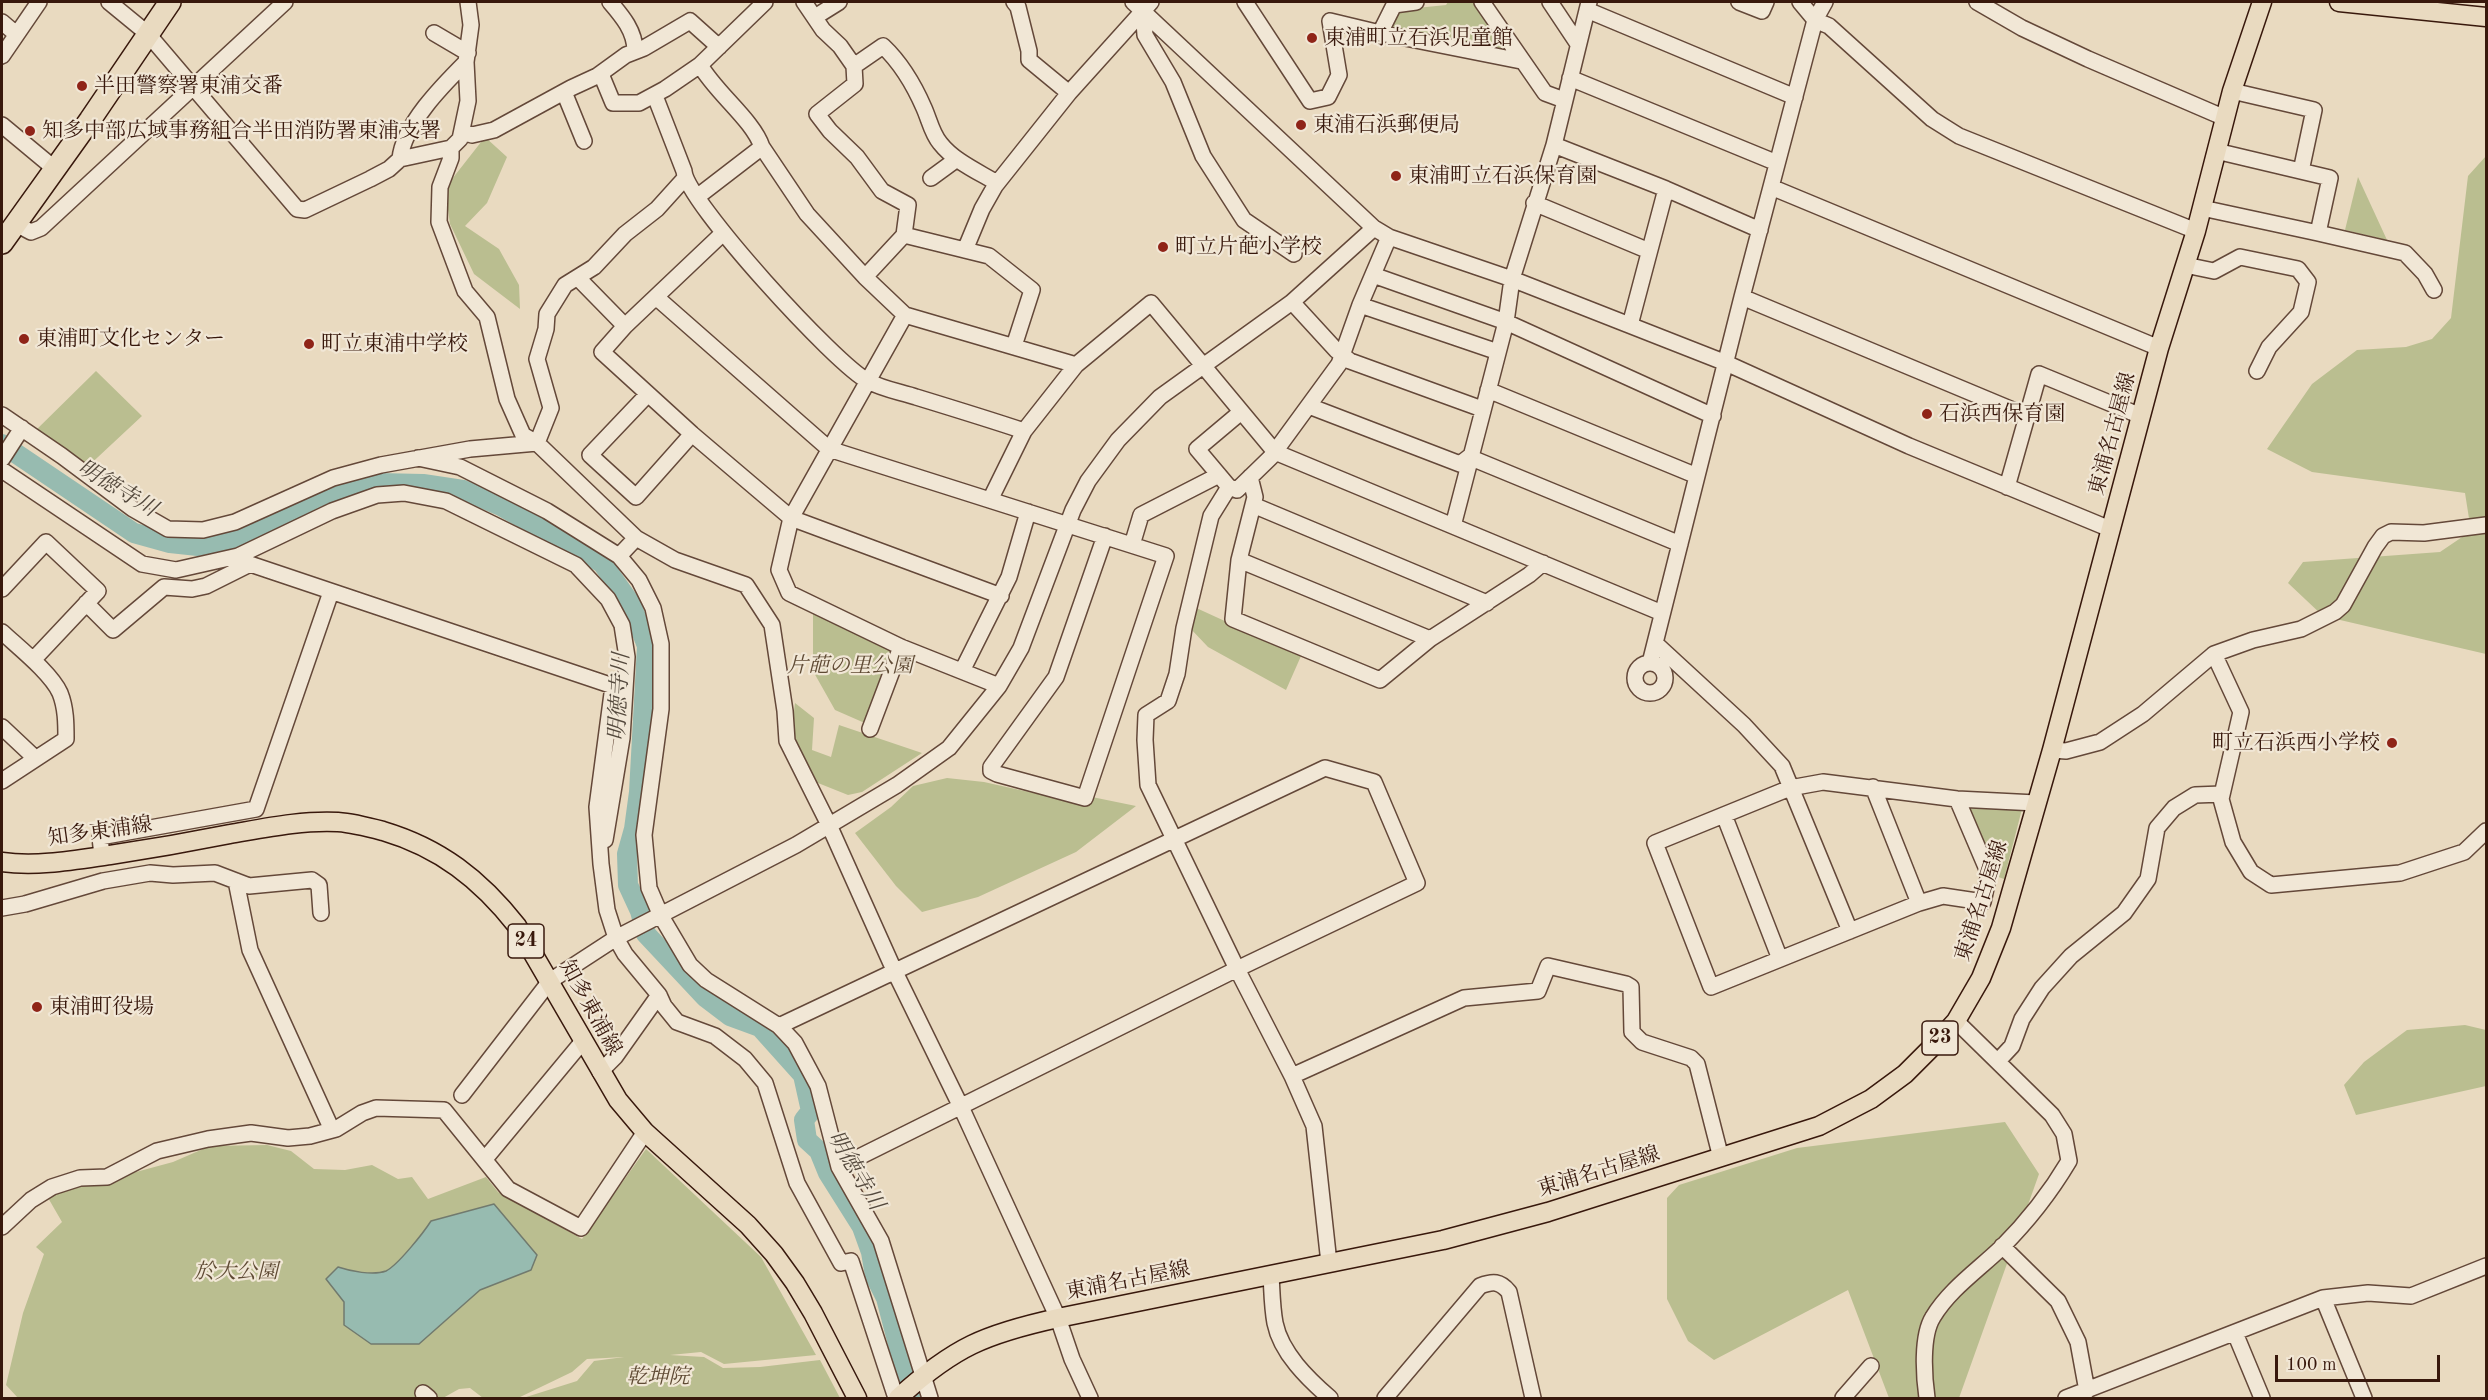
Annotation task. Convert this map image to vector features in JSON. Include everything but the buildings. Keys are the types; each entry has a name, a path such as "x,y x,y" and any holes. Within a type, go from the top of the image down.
{"highway":[{"path":"2,243 170,2"}],"main road":[{"name":"東浦名古屋線","path":"897,1398 939,1363 976,1341 1008,1329 1443,1240 1548,1212 1819,1126 1871,1099 1905,1074 1956,1021 1981,978 2001,928 2052,750 2159,348 2196,231 2232,91 2262,2"},
{"path":"2339,2 2487,17"},
{"name":"知多東浦線","path":"2,862 16,864 102,856 260,828 338,822 364,826 419,844 453,862 501,906 517,926 618,1100 645,1132 748,1225 774,1254 795,1283 813,1314 857,1398"}],"street":[{"path":"2,56 39,2"},
{"path":"109,2 148,34 297,209 304,210 389,169 400,159 451,148 459,139 468,102 467,57 471,26 468,2"},
{"path":"16,224 31,232 41,228 285,2"},
{"path":"610,2 628,26 633,36 635,51"},
{"path":"601,74 613,103 639,103 655,96 700,65 765,2"},
{"path":"804,2 823,30 840,46 854,66 855,84 817,114 830,131 857,158 882,191 908,205 904,235 866,277"},
{"path":"815,17 839,2"},
{"path":"1014,2 1029,51 1029,60 1069,93"},
{"path":"1245,2 1310,101 1328,97 1339,75 1330,21 1521,61"},
{"path":"1380,33 1394,4 1416,2"},
{"path":"1482,2 1545,93 1564,100"},
{"path":"1550,2 1578,44"},
{"path":"1739,2 1762,11 1766,2"},
{"path":"1800,2 1815,20 1829,26 1932,119 1959,136 2196,231"},
{"path":"1650,663 1777,163 1815,20 1825,2"},
{"path":"1977,2 2022,28 2088,59 2224,118"},
{"path":"965,250 982,209 997,183 1142,4"},
{"path":"1142,4 1374,228 1389,237 1512,279 1726,363 1909,446 2110,530"},
{"path":"1142,4 1145,35 1173,82 1203,156 1244,220 1294,254"},
{"path":"1453,526 1469,457 1506,322 1512,279 1554,145 1588,6 1795,97"},
{"path":"462,132 472,135 494,130 601,74 635,51 690,21 719,47"},
{"path":"2,22 16,34"},
{"path":"434,33 467,57"},
{"path":"854,66 884,46 896,59 919,97 938,141 957,159 997,183"},
{"path":"400,159 401,146 410,130 467,57"},
{"path":"700,65 717,89 751,128 807,214 905,315 1076,365"},
{"path":"1570,78 1777,163"},
{"path":"2232,91 2314,110 2301,171"},
{"path":"564,92 584,141"},
{"path":"655,96 685,178 697,197 722,234 814,334 867,381 1024,431"},
{"path":"3,131 55,169"},
{"path":"1554,145 1666,189 1760,230"},
{"path":"697,197 762,147"},
{"path":"451,148 451,158 440,187 439,222 465,291 487,317 507,399 523,435 537,443 636,538 675,560 746,585 772,625 785,711 787,741 829,825 894,970 961,1107 1058,1318 1072,1359 1090,1398"},
{"path":"2216,151 2330,178 2318,233"},
{"path":"931,178 957,159"},
{"path":"537,443 551,408 537,359 546,329 547,314 565,285 594,267 625,234 657,209 685,178"},
{"path":"1771,187 2159,348"},
{"path":"1630,325 1666,189"},
{"path":"1534,203 1649,251"},
{"path":"2202,208 2405,254 2425,274 2434,290"},
{"path":"462,1095 550,981 616,938 796,845 897,785 949,748 999,686 1021,648 1067,525 1088,481 1118,440 1160,397 1292,302 1374,228"},
{"path":"722,234 602,352 692,434 791,518 1000,596"},
{"path":"904,235 989,256 1032,290 1014,346"},
{"path":"1241,412 1197,448 1224,481 1237,490 1275,452 1339,364 1360,305 1389,237"},
{"path":"2185,265 2214,271 2240,257 2298,269 2304,274 2308,282 2301,312 2269,347 2257,371"},
{"path":"1373,275 1506,322 1713,416"},
{"path":"578,278 626,326"},
{"path":"656,297 830,449 1105,536 1166,556 1085,798 997,774 991,771 991,767 1056,677 1105,536"},
{"path":"1742,297 2027,416"},
{"path":"1292,302 1350,362 1482,409"},
{"path":"990,500 1024,431 1076,365 1151,303 1275,452 1662,613"},
{"path":"1360,305 1498,351"},
{"path":"905,315 791,518 779,570 789,593 901,648 999,686"},
{"path":"2007,487 2039,374 2141,416"},
{"path":"1488,390 1697,476"},
{"path":"648,394 590,455 636,497 692,434"},
{"path":"1309,406 1460,464 1469,457"},
{"path":"2,415 133,509 168,529 203,530 235,522 333,478 418,458 471,449 537,443"},
{"path":"2,459 22,428"},
{"path":"1469,457 1680,544"},
{"path":"418,458 460,467 547,511 619,556 639,580 653,608 661,644 661,709 644,835 649,888 661,916 690,965 706,980 779,1026 795,1043 818,1086 839,1167 881,1241 930,1398"},
{"path":"2,470 142,564 176,570 238,556 332,511 376,495 404,493 446,501 576,564 608,599 622,625 627,657 622,738 601,864"},
{"path":"1250,477 1255,497 1239,560 1233,619 1380,680 1430,639 1529,575 1543,563"},
{"path":"1132,545 1141,515 1224,481"},
{"path":"1224,481 1211,516 1184,628 1177,674 1168,701 1146,715 1148,785 1237,969 1292,1076 1314,1126 1329,1263"},
{"path":"1253,505 1487,603"},
{"path":"962,671 1009,577 1029,512"},
{"path":"2052,750 2066,751 2100,742 2143,714 2214,654 2253,640 2301,629 2335,612 2343,605 2383,536 2391,532 2424,533 2487,525"},
{"path":"619,556 636,538"},
{"path":"2,589 46,542 98,591 33,660"},
{"path":"1239,560 1430,639"},
{"path":"86,603 113,630 164,587 192,589 206,586 250,564 613,686 597,807 601,864 608,910 616,938 625,954 659,995 664,1006 677,1022 714,1036 745,1059 765,1083 797,1183 841,1263 851,1261 897,1398"},
{"path":"102,856 100,837 256,809 331,592"},
{"path":"2,632 33,660 59,692 66,715 66,739 2,781"},
{"path":"1655,643 1744,725 1782,766 1850,931"},
{"path":"870,729 901,648"},
{"path":"2214,654 2241,712 2221,799 2233,842 2251,872 2271,885 2400,873 2464,852 2487,831"},
{"path":"2,727 35,758"},
{"path":"779,1026 1325,768 1374,782 1417,883 1237,969 839,1167"},
{"path":"1957,799 1989,874 1983,902 1943,896 1919,903 1711,987 1655,843 1790,788 1823,782 1957,799 2036,803"},
{"path":"1874,787 1919,903"},
{"path":"1998,1061 2012,1046 2022,1019 2042,988 2071,956 2124,913 2148,879 2157,828 2174,808 2194,795 2222,794"},
{"path":"1725,815 1780,959"},
{"path":"2,908 25,904 102,881 150,873 172,876 215,873 249,886 312,879 319,885 321,913"},
{"path":"236,881 250,950 332,1130"},
{"path":"1292,1076 1464,998 1538,992 1548,966 1631,987 1632,1032 1642,1042 1691,1058 1697,1064 1721,1158"},
{"path":"600,1071 615,1057 659,995"},
{"path":"1927,1398 1924,1353 1931,1318 1952,1294 2002,1246 2052,1190 2069,1161 2064,1134 2052,1115 1956,1021"},
{"path":"485,1159 583,1041"},
{"path":"2,1227 31,1200 52,1187 80,1178 107,1177 157,1151 208,1139 251,1133 288,1138 310,1136 332,1130 376,1108 434,1108 444,1110 508,1189 581,1228 645,1132"},
{"path":"2002,1246 2058,1301 2078,1342 2087,1391"},
{"path":"2066,1398 2323,1298 2368,1293 2411,1296 2487,1266"},
{"path":"1271,1275 1275,1325 1286,1350 1303,1372 1330,1398"},
{"path":"1384,1398 1480,1286 1496,1282 1503,1285 1509,1292 1533,1398"},
{"path":"2323,1298 2364,1398"},
{"path":"2235,1333 2262,1398"},
{"path":"1843,1398 1872,1366"}],"green space":[{"path":"1448,2 1476,2 1508,53 1389,28 1397,10 1446,5"},
{"path":"485,137 507,157 487,203 465,226 499,249 519,285 520,309 474,274 450,224 445,188"},
{"path":"2486,156 2486,654 2323,616 2288,583 2303,562 2440,552 2471,531 2465,493 2312,472 2267,449 2312,384 2357,350 2406,347 2432,339 2451,318 2468,176"},
{"path":"2358,177 2387,240 2345,230"},
{"path":"96,371 142,416 83,471 31,435"},
{"path":"1192,606 1301,656 1286,690 1208,647 1189,627"},
{"name":"片葩の里公園","path":"813,611 893,649 867,724 835,710 813,671"},
{"path":"795,703 814,718 812,750 831,757 839,725 922,753 862,792 848,795 808,779 791,737"},
{"path":"947,778 984,782 1087,805 1092,797 1136,806 1076,852 978,897 922,912 896,886 855,833 891,807 913,786"},
{"path":"1967,805 2022,809 2004,879 1993,875"},
{"path":"2465,1025 2486,1030 2486,1086 2356,1115 2344,1085 2364,1062 2407,1030"},
{"path":"2005,1122 2039,1174 1959,1398 1889,1398 1848,1290 1714,1360 1688,1341 1667,1299 1667,1198 1679,1185 1797,1148"},
{"name":"於大公園","path":"267,1145 291,1151 314,1169 345,1170 372,1165 398,1179 412,1177 428,1199 486,1177 498,1192 582,1239 646,1149 761,1257 816,1355 724,1364 701,1352 670,1355 704,1357 723,1368 760,1367 820,1360 840,1398 523,1398 577,1381 594,1361 624,1357 587,1359 572,1372 518,1398 483,1398 470,1388 459,1389 443,1398 18,1398 6,1385 23,1313 44,1254 36,1247 62,1222 47,1196 173,1162 210,1146"}],"water":[{"path":"494,1204 537,1255 531,1270 480,1290 419,1344 371,1344 344,1325 344,1302 326,1279 338,1267 368,1273 386,1271 404,1255 431,1221"}],"waterway":[{"name":"明徳寺川","path":"2,444 134,533 170,543 198,546 239,538 316,498 342,488 379,483 423,484 463,490 501,506 602,563 631,604 647,646 639,792 634,829 627,854 628,885 640,911 646,934 705,997 730,1016 760,1027 803,1075 811,1111 804,1120 807,1140 819,1151 828,1173 862,1227 871,1252 875,1276 886,1298 912,1398"}],"place":[{"name":"東浦町立石浜児童館","path":"1312,38"},
{"name":"半田警察署東浦交番","path":"82,86"},
{"name":"東浦石浜郵便局","path":"1301,125"},
{"name":"知多中部広域事務組合半田消防署東浦支署","path":"30,131"},
{"name":"東浦町立石浜保育園","path":"1396,176"},
{"name":"町立片葩小学校","path":"1163,247"},
{"name":"東浦町文化センター","path":"24,339"},
{"name":"町立東浦中学校","path":"309,344"},
{"name":"石浜西保育園","path":"1927,414"},
{"name":"町立石浜西小学校","path":"2392,743"},
{"name":"東浦町役場","path":"37,1007"}],"park label":[{"name":"乾坤院","path":"658,1377"}]}
